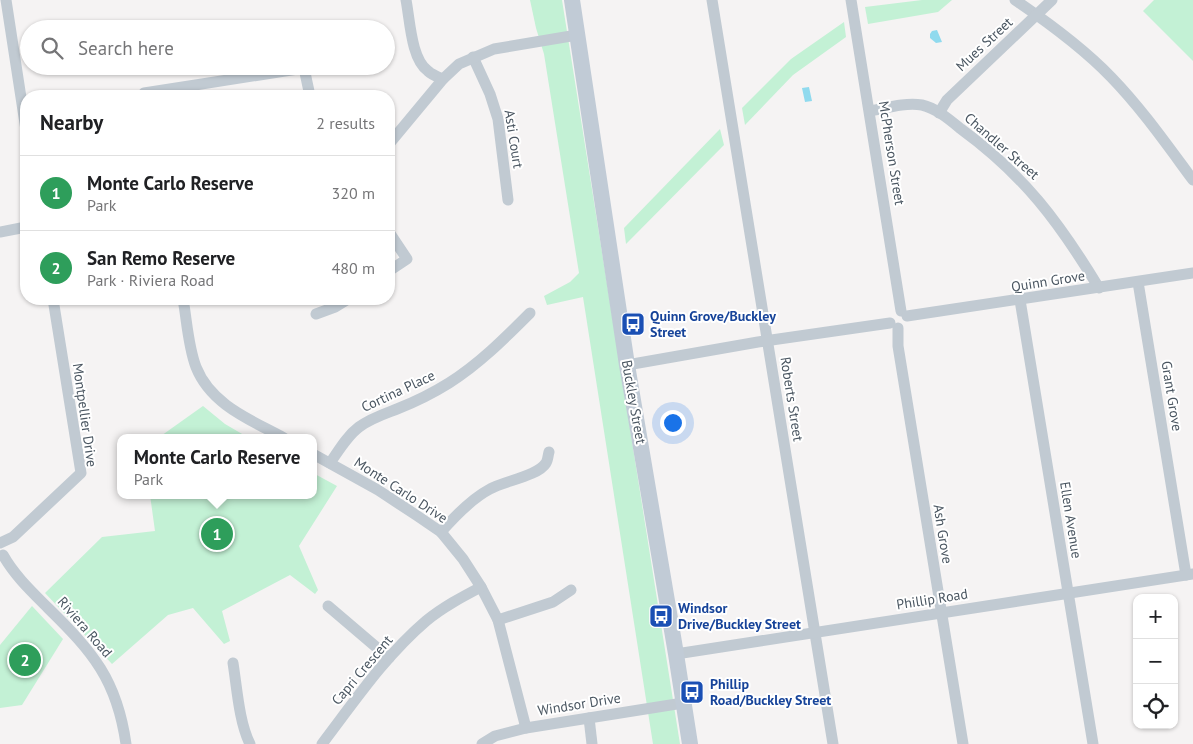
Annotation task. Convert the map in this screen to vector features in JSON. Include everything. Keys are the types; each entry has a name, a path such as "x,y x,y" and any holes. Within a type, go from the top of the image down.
{"main road":[{"name":"Buckley Street","path":"572,0 627,366 690,744"}],"street":[{"path":"6,0 20,91"},
{"path":"406,0 418,59 428,71 443,79"},
{"name":"Roberts Street","path":"712,0 833,744"},
{"name":"McPherson Street","path":"851,0 904,314"},
{"path":"1015,0 1064,35 1110,76 1144,114 1193,180"},
{"name":"Mues Street","path":"939,113 947,100 1052,0"},
{"path":"395,137 443,79 459,64 494,49 577,35"},
{"name":"Asti Court","path":"473,57 490,94 498,120 508,200"},
{"path":"163,90 259,75"},
{"path":"306,75 309,90"},
{"name":"Chandler Street","path":"870,111 912,104 923,105 939,113 981,143 1010,168 1036,196 1070,240 1099,288"},
{"path":"0,232 20,228"},
{"path":"395,241 407,259 395,267"},
{"name":"Quinn Grove","path":"904,314 1020,300 1193,273"},
{"name":"Grant Grove","path":"1138,282 1190,574"},
{"name":"Ellen Avenue","path":"1020,300 1093,744"},
{"name":"Montpellier Drive","path":"1,553 12,536 81,473 54,305"},
{"path":"184,305 191,349 202,379 215,396 231,409 277,434"},
{"path":"316,314 338,305"},
{"name":"Cortina Place","path":"330,463 348,438 359,427 375,416 424,397 448,384 497,346 530,313"},
{"path":"627,366 768,340 906,325 904,314"},
{"name":"Ash Grove","path":"894,325 963,744"},
{"path":"441,532 474,499 490,489 538,470 546,463 549,452"},
{"name":"Monte Carlo Drive","path":"317,456 386,495 441,532 463,559 482,587 498,620 526,728"},
{"name":"Riviera Road","path":"1,553 12,568 80,640 97,661 117,701 126,744"},
{"name":"Phillip Road","path":"676,654 1190,574"},
{"name":"Capri Crescent","path":"322,744 389,658 427,621 451,603 482,587"},
{"path":"498,620 553,602 571,590"},
{"path":"328,606 389,658"},
{"path":"233,663 246,736 250,744"},
{"name":"Windsor Drive","path":"482,744 495,736 526,728 683,703"},
{"path":"589,718 592,744"}],"green space":[{"path":"530,0 562,0 680,744 653,744 583,297 547,305 544,296 570,282 579,273 544,54"},
{"path":"922,0 952,0 938,12 868,24 865,7"},
{"path":"1154,0 1193,0 1193,61 1143,11"},
{"path":"844,22 846,37 793,75 745,125 742,108 791,59"},
{"path":"720,129 724,145 626,244 624,228"},
{"path":"203,406 225,424 242,434 164,434"},
{"path":"317,475 337,486 299,546 318,590 315,594 290,575 222,611 230,641 224,644 193,608 168,615 112,664 45,593 102,537 155,531 151,499 317,499"},
{"path":"32,606 63,639 22,705 0,708 0,645"}],"water":[{"path":"937,30 942,42 936,43 930,38 930,34 932,31"},
{"path":"809,87 812,101 805,102 802,88"}],"place":[{"name":"Quinn Grove/Buckley Street","path":"633,324"},
{"name":"Monte Carlo Reserve","path":"217,534"},
{"name":"Windsor Drive/Buckley Street","path":"661,616"},
{"name":"San Remo Reserve","path":"25,660"},
{"name":"Phillip Road/Buckley Street","path":"692,692"}]}
